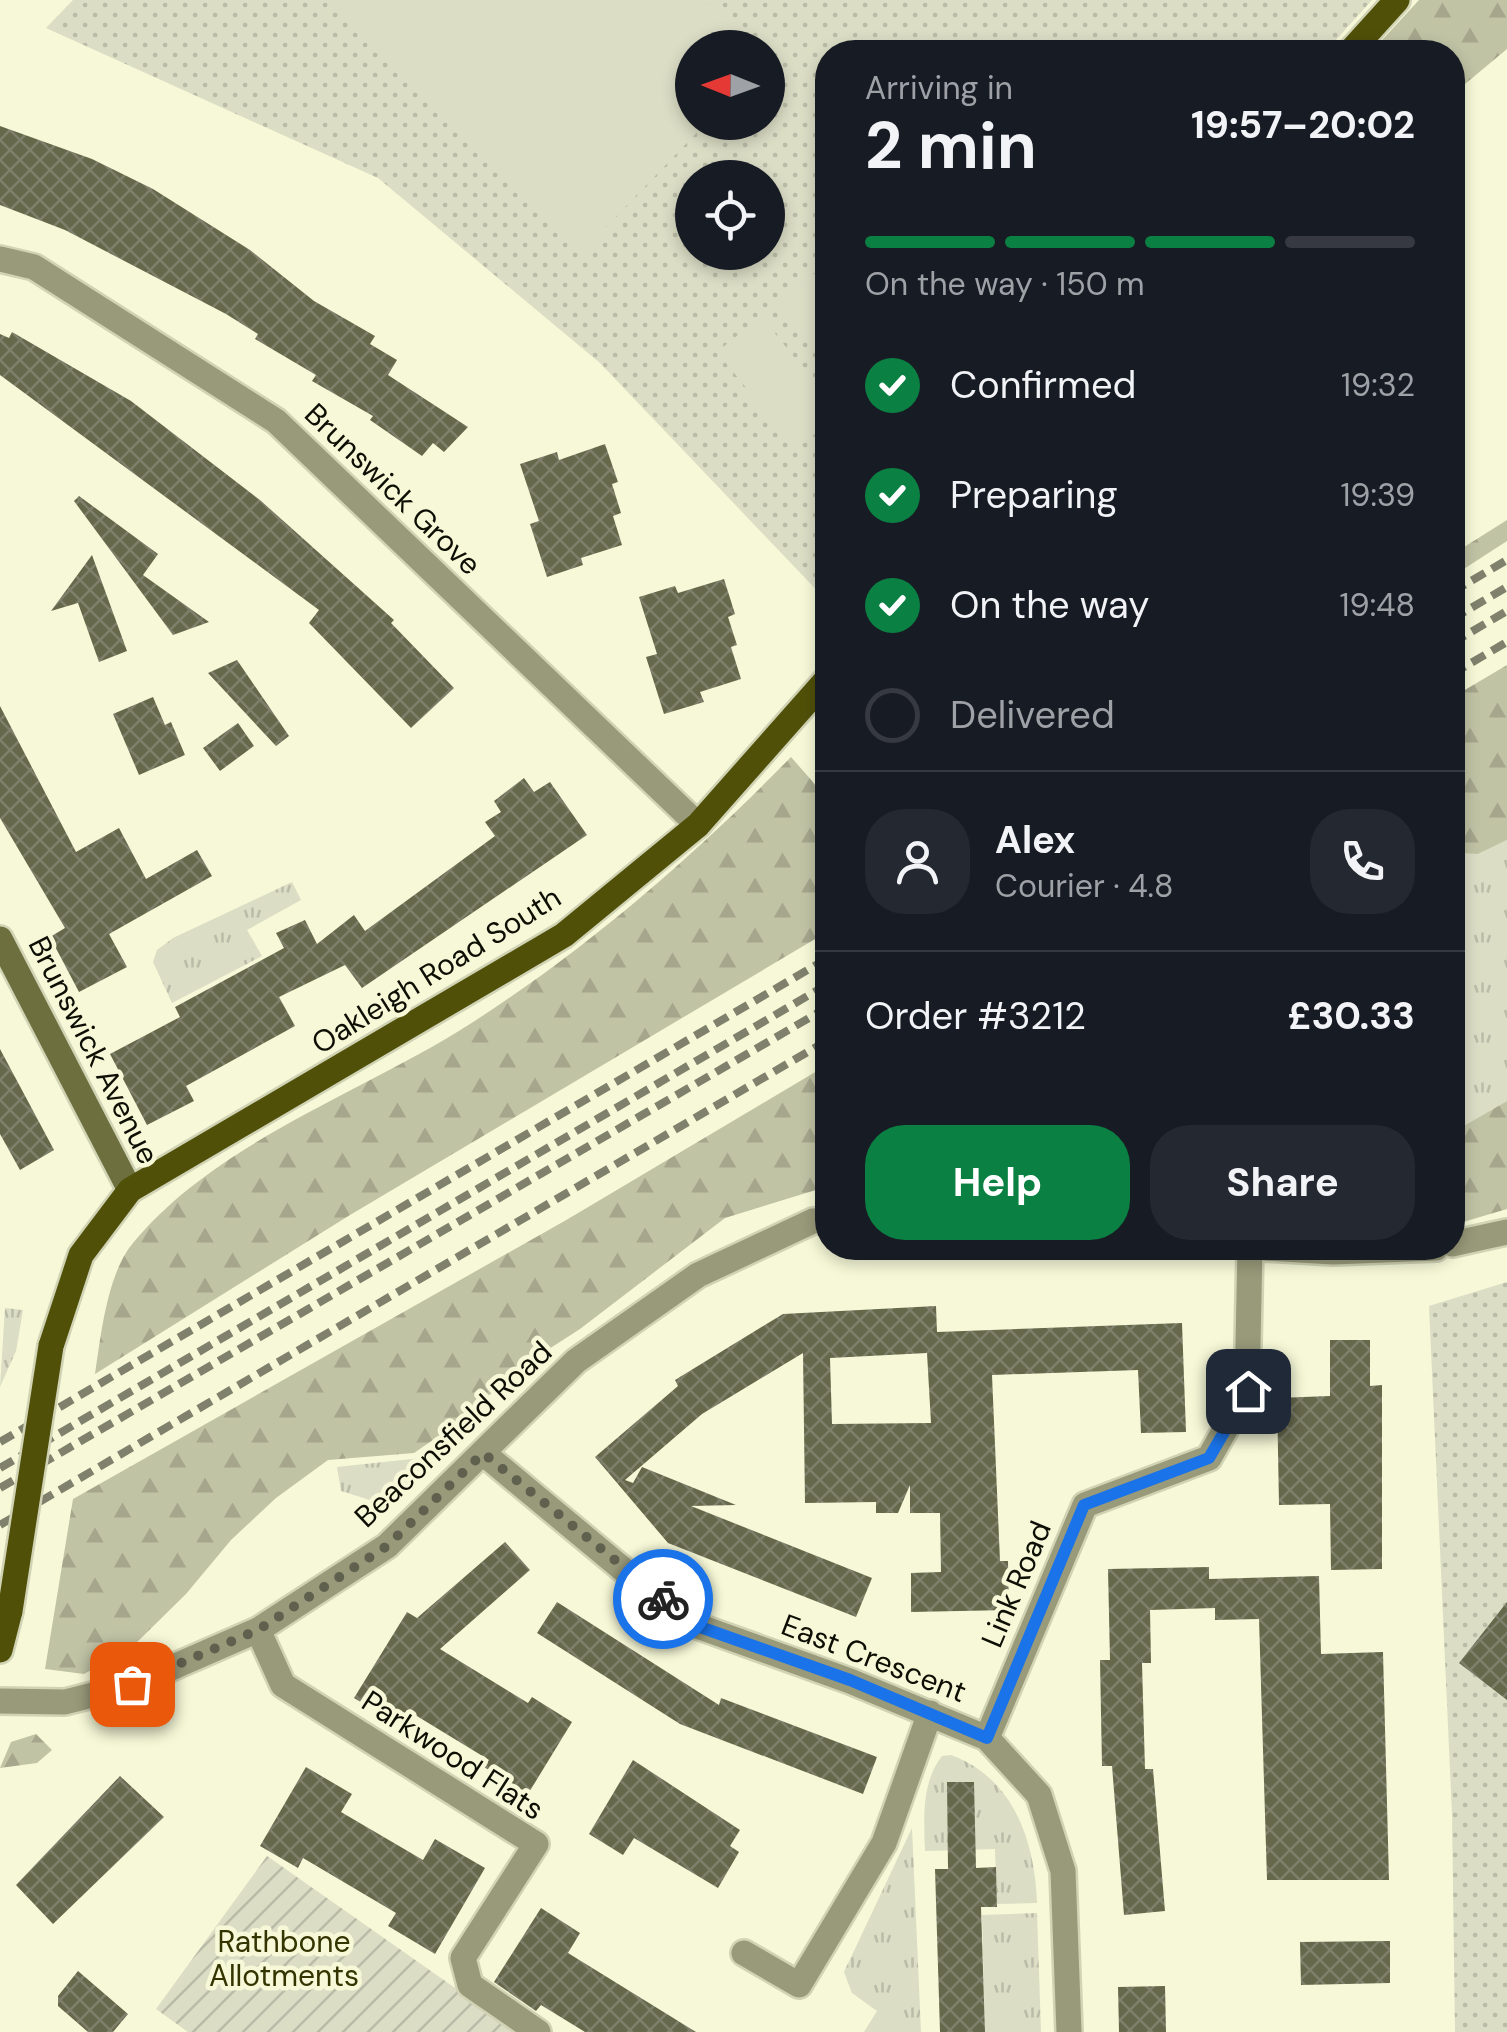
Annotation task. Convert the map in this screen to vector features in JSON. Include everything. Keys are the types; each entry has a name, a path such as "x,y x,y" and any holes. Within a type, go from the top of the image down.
{"main road":[{"path":"1361,40 1396,0"},
{"name":"Oakleigh Road South","path":"130,1190 564,935 698,826 815,693"},
{"path":"0,1650 10,1611 52,1346 82,1254 130,1190"}],"street":[{"name":"Brunswick Grove","path":"0,259 34,267 276,421 698,826"},
{"name":"Brunswick Avenue","path":"0,939 130,1190"},
{"name":"Beaconsfield Road","path":"0,1701 65,1702 132,1684 258,1630 387,1546 576,1361 698,1275 815,1221"},
{"path":"1465,1241 1507,1232"},
{"name":"Link Road","path":"987,1738 1084,1505 1209,1458 1248,1391 1250,1260"},
{"name":"East Crescent","path":"483,1453 624,1571 700,1627 987,1738 1039,1795 1063,1871 1068,2032"},
{"name":"Parkwood Flats","path":"258,1630 283,1684 536,1844 463,1958 470,1985 538,2032"},
{"path":"744,1953 799,1985 884,1844 930,1713"}],"green space":[{"path":"73,0 1372,0 1336,40 815,40 815,588 600,363 378,178 46,28"},
{"path":"326,0 703,0 734,30 675,30 675,140 690,140 584,250"},
{"path":"1419,0 1507,0 1507,49 1465,84 1465,40 1382,40"},
{"path":"815,273 815,348 779,302"},
{"path":"761,316 815,383 815,434 796,449 717,352"},
{"path":"1507,520 1507,541 1465,568 1465,546"},
{"path":"1507,665 1507,840 1478,854 1465,853 1465,690"},
{"path":"791,757 815,784 815,939 350,1215 95,1374 106,1306 117,1271 133,1243 167,1207 248,1148 428,1049 514,995 598,932 716,830"},
{"path":"1507,840 1507,1101 1465,1125 1465,854 1478,854"},
{"path":"292,882 301,900 247,930 262,956 172,1003 153,962 157,950 173,938"},
{"path":"815,1072 815,1190 725,1218 580,1329 521,1367 459,1422 414,1453 328,1460 276,1498 231,1540 186,1594 130,1649 84,1674 45,1669 73,1499 568,1219"},
{"path":"1507,1101 1507,1209 1465,1221 1465,1125"},
{"path":"1507,1282 1507,2032 1455,2032 1452,1814 1429,1306"},
{"path":"5,1308 23,1310 16,1351 0,1387"},
{"path":"421,1458 428,1473 383,1517 370,1500 341,1491 337,1467"},
{"path":"36,1734 52,1750 37,1763 0,1768 11,1742"},
{"path":"951,1755 991,1779 1017,1815 1032,1857 1037,1903 997,1904 995,1849 925,1851 927,1789 942,1756"},
{"path":"912,1828 921,2032 864,2032 877,2011 852,1993 844,1972"},
{"name":"Rathbone Allotments","path":"267,1856 518,2032 188,2032 156,2009"},
{"path":"1037,1913 1041,2032 985,2032 982,1915"}],"building":[{"path":"0,126 92,159 153,189 250,250 314,301 375,336 370,344 397,360 388,375 468,427 444,452 433,443 422,456 370,420 373,416 312,381 316,375 255,339 258,334 226,314 65,230 0,205"},
{"path":"12,332 131,401 260,500 394,620 391,623 454,688 411,728 309,623 319,610 0,375 0,334 9,338"},
{"path":"605,444 618,482 612,484 621,513 613,516 622,545 581,558 583,565 547,577 530,524 539,521 520,464 557,452 559,460"},
{"path":"79,496 158,554 143,575 209,622 173,635 74,501"},
{"path":"92,555 127,651 99,662 78,603 51,611"},
{"path":"724,579 735,614 728,617 737,645 731,647 741,679 700,692 704,702 664,714 646,657 657,654 639,597 675,586 678,593"},
{"path":"237,660 289,736 276,746 208,673"},
{"path":"153,697 165,725 171,722 185,755 139,775 113,714"},
{"path":"0,706 76,852 119,828 146,879 197,850 212,876 109,934 127,967 79,992 50,937 65,928 0,818"},
{"path":"238,723 254,746 220,771 203,748"},
{"path":"524,778 534,792 550,782 587,835 362,988 345,965 279,997 295,1026 186,1086 194,1101 147,1125 110,1054 180,1017 175,1007 284,948 276,933 305,920 317,944 354,915 365,931 495,836 485,822 501,812 494,801"},
{"path":"0,1049 54,1150 20,1170 0,1134"},
{"path":"936,1306 937,1332 1182,1323 1186,1432 1141,1433 1138,1370 992,1375 1000,1561 1008,1561 1009,1610 911,1612 911,1573 941,1572 940,1513 910,1513 910,1485 898,1513 876,1513 876,1502 805,1503 803,1353 702,1414 625,1480 633,1483 642,1467 736,1505 691,1506 872,1578 856,1617 668,1543 595,1457 678,1386 675,1380 783,1314","holes":["927,1353 931,1423 832,1424 830,1358"]},
{"path":"1330,1340 1370,1340 1370,1386 1382,1385 1382,1569 1331,1570 1330,1504 1279,1505 1277,1398 1330,1396"},
{"path":"505,1542 530,1570 440,1649 528,1703 532,1697 572,1722 528,1794 484,1767 489,1760 407,1710 397,1724 354,1698 407,1612 417,1618"},
{"path":"1209,1567 1209,1579 1319,1576 1321,1654 1383,1652 1389,1880 1267,1880 1259,1619 1215,1620 1215,1608 1150,1610 1151,1663 1142,1663 1145,1769 1153,1769 1165,1911 1124,1915 1112,1766 1102,1766 1100,1660 1110,1660 1108,1569"},
{"path":"557,1602 719,1705 721,1698 877,1757 863,1794 680,1724 537,1633"},
{"path":"1507,1602 1507,1700 1459,1663"},
{"path":"633,1760 740,1830 730,1846 739,1852 718,1888 634,1838 623,1855 589,1834"},
{"path":"306,1767 352,1794 341,1812 423,1860 435,1839 485,1868 435,1954 388,1926 396,1913 303,1858 298,1868 260,1846"},
{"path":"120,1776 164,1817 53,1924 16,1885"},
{"path":"947,1782 974,1782 976,1868 996,1867 997,1907 981,1907 985,2032 940,2032 935,1869 948,1869"},
{"path":"541,1908 580,1933 568,1953 696,2032 585,2032 541,2005 536,2011 494,1982"},
{"path":"1390,1941 1390,1983 1301,1985 1300,1942"},
{"path":"78,1971 128,2014 113,2032 88,2032 58,2006 58,1996"},
{"path":"1165,1986 1166,2032 1119,2032 1118,1987"}],"railway":[{"path":"1465,584 1507,560"},
{"path":"1465,611 1507,587"},
{"path":"1465,635 1507,611"},
{"path":"1465,666 1507,642"},
{"path":"0,1442 815,966"},
{"path":"0,1468 815,992"},
{"path":"0,1488 815,1015"},
{"path":"0,1525 815,1048"}],"way so far":[{"path":"132,1684 258,1630 387,1546 483,1453 663,1599"}],"route":[{"path":"663,1599 700,1627 850,1680 987,1738 1084,1505 1209,1458 1248,1391"}]}
